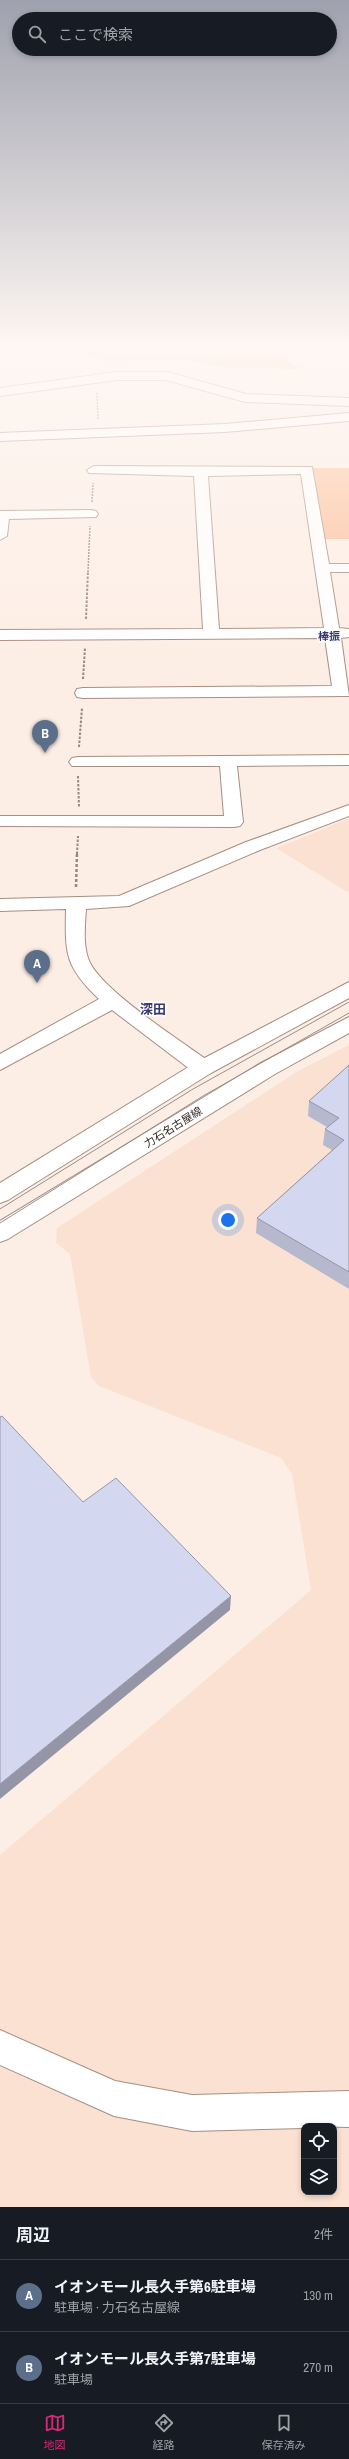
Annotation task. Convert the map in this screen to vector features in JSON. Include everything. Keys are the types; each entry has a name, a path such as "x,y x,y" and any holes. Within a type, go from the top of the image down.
{"street":[{"path":"83,693 345,690 341,633 324,568 308,470 202,472 94,470"},
{"path":"202,472 211,633"},
{"path":"0,536 1,516 91,514"},
{"path":"324,568 349,568"},
{"path":"0,636 341,633"},
{"path":"78,762 349,760"},
{"path":"0,821 234,822 228,761"},
{"path":"0,906 122,902 253,846 349,810"},
{"path":"76,903 75,954 87,977 113,1000 203,1068"},
{"path":"0,1194 203,1068 349,989"},
{"path":"0,1063 113,1000"},
{"name":"力石名古屋線","path":"0,1233 267,1069 349,1024"},
{"path":"0,2047 114,2098 192,2113 349,2109"}],"shaded area":[{"path":"312,468 349,468 349,539 324,539"},
{"path":"349,818 349,893 276,848 304,837"},
{"path":"349,1045 349,2207 0,2207 0,1855 311,1590 292,1474 281,1458 99,1386 91,1377 70,1254 56,1243 57,1228 298,1071"}],"building":[{"path":"349,1065 349,1272 257,1218 344,1140 325,1129 339,1118 309,1101"},
{"path":"2,1416 83,1502 116,1478 231,1596 0,1784 0,1417"}],"tram line":[{"path":"0,1209 193,1089 349,1002"},
{"path":"0,1223 203,1096 349,1013"}],"place":[{"name":"イオンモール長久手第7駐車場","path":"45,753"},
{"name":"イオンモール長久手第6駐車場","path":"37,983"}],"district":[{"name":"棒振","path":"329,636"},
{"name":"深田","path":"153,1009"}]}
